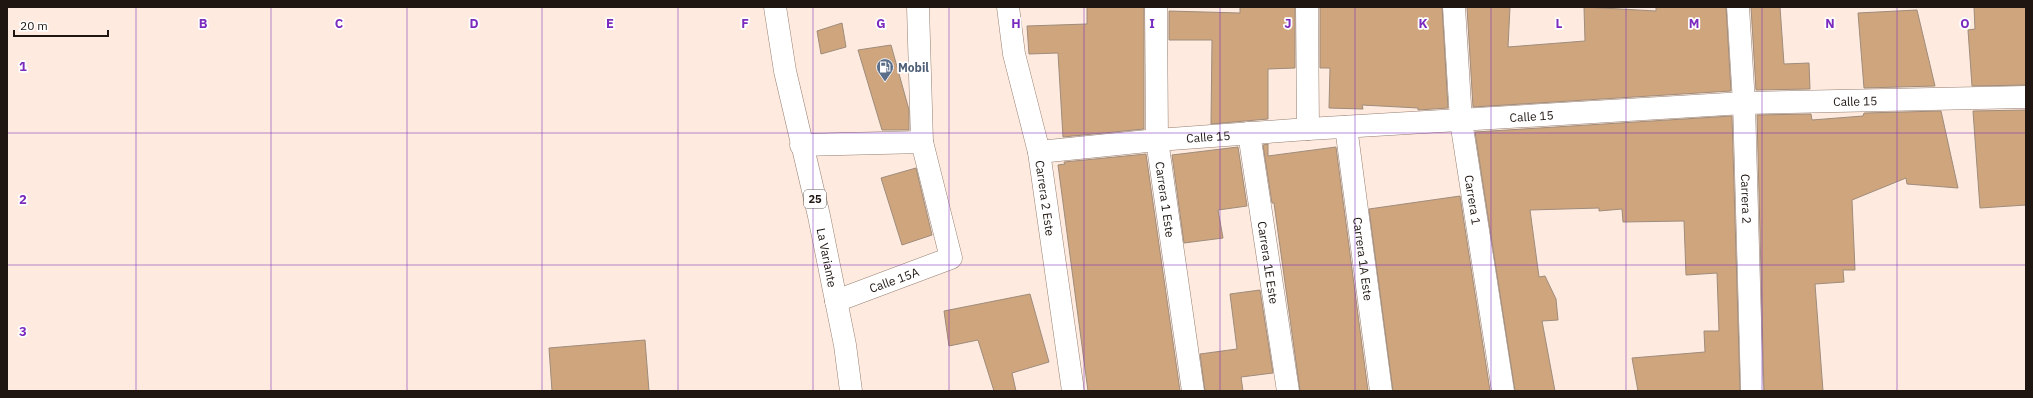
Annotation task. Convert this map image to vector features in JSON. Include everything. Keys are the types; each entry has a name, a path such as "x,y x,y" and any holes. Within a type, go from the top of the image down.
{"street":[{"name":"La Variante","path":"775,7 785,71 801,145 819,216 836,301 851,391"},
{"path":"801,145 922,142 918,7"},
{"name":"Carrera 2 Este","path":"1008,7 1014,54 1039,152 1072,391"},
{"name":"Carrera 1 Este","path":"1156,7 1157,140 1193,391"},
{"path":"1307,7 1308,129"},
{"name":"Carrera 1","path":"1454,7 1461,121 1503,391"},
{"name":"Carrera 2","path":"1738,7 1744,103 1752,391"},
{"name":"Calle 15","path":"1039,152 1157,140 1249,133 1744,103 2026,98"},
{"name":"Carrera 1A Este","path":"1346,127 1381,391"},
{"name":"Carrera 1E Este","path":"1249,133 1288,391"},
{"name":"Calle 15A","path":"836,301 951,258 922,142"}],"building":[{"path":"1087,7 1144,7 1144,129 1063,137 1058,53 1029,54 1027,26 1087,24"},
{"path":"1240,7 1295,7 1295,68 1268,69 1268,119 1211,124 1212,40 1169,40 1169,11 1240,13"},
{"path":"1320,7 1442,7 1448,108 1418,110 1418,108 1362,105 1363,109 1329,108 1330,68 1320,68"},
{"path":"1467,7 1510,7 1508,47 1585,41 1584,7 1656,11 1656,7 1726,7 1731,91 1473,107"},
{"path":"1751,7 1780,7 1784,64 1809,63 1810,89 1756,90"},
{"path":"1974,7 2026,7 2026,85 1972,86 1968,30 1975,29"},
{"path":"1917,10 1935,86 1864,88 1858,13"},
{"path":"842,23 846,47 821,54 817,31"},
{"path":"891,45 909,110 909,130 882,130 858,50"},
{"path":"2026,110 2026,205 1980,208 1973,111"},
{"path":"1941,111 1958,188 1907,184 1906,178 1852,200 1855,270 1843,270 1844,282 1815,284 1823,391 1764,391 1757,115 1811,114 1812,120 1863,116 1864,113"},
{"path":"1732,116 1740,391 1638,391 1632,358 1705,352 1704,331 1719,331 1717,273 1686,275 1684,221 1623,222 1622,209 1599,211 1599,208 1530,210 1539,277 1545,276 1556,299 1558,320 1542,321 1555,391 1515,391 1475,132"},
{"path":"1268,144 1268,156 1336,147 1368,391 1300,391 1274,203 1272,203 1263,145"},
{"path":"1238,147 1247,206 1218,210 1223,238 1184,243 1172,155"},
{"path":"1146,154 1180,391 1088,391 1058,165 1065,164 1064,162"},
{"path":"916,168 932,235 902,245 881,178"},
{"path":"1460,196 1490,391 1393,391 1369,209"},
{"path":"1260,290 1273,373 1241,377 1243,391 1205,391 1200,354 1237,349 1230,294"},
{"path":"1030,294 1049,362 1012,373 1016,391 994,391 978,340 949,346 944,311"},
{"path":"645,340 649,391 552,391 549,348"}],"place":[{"name":"Mobil","path":"885,82"}]}
